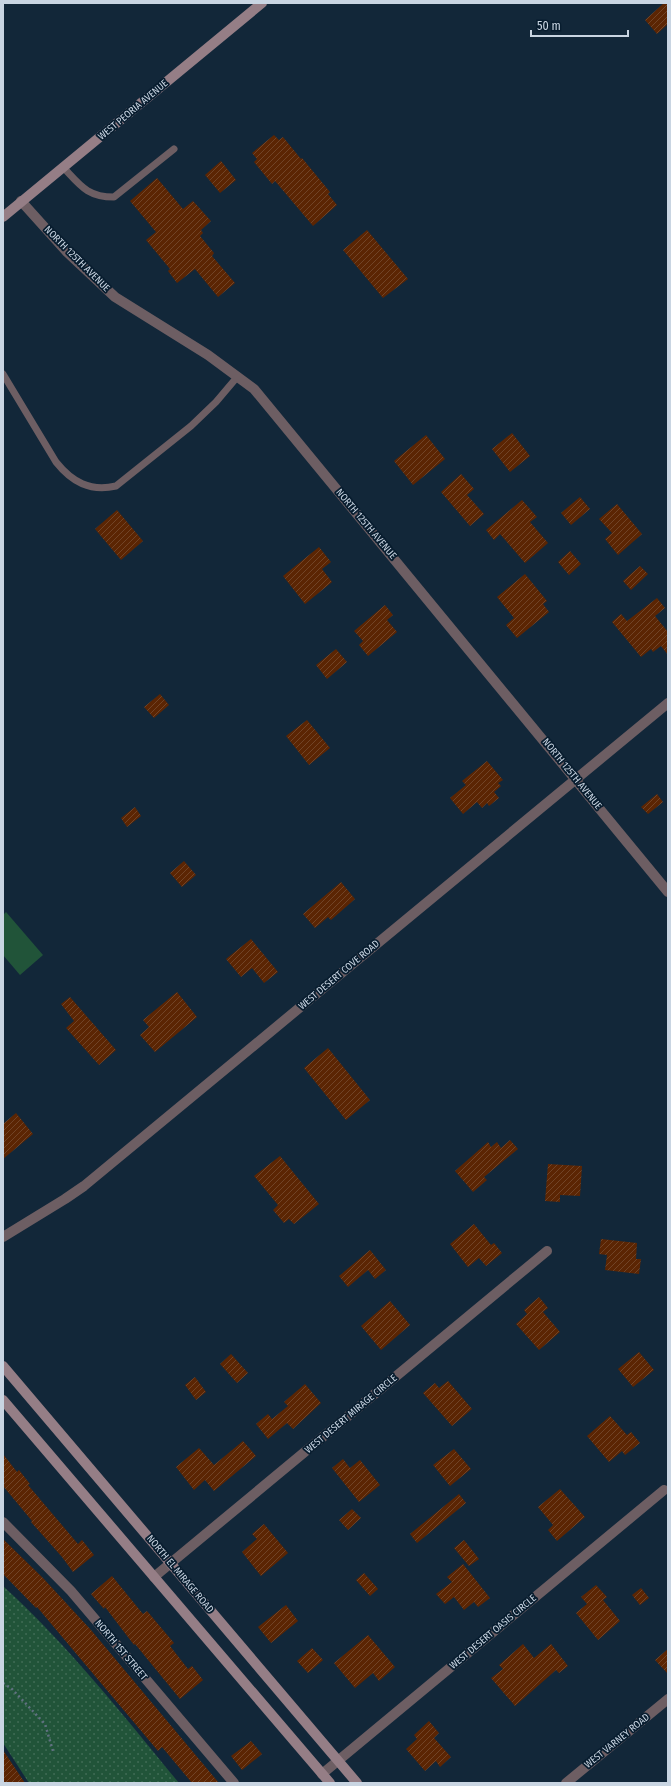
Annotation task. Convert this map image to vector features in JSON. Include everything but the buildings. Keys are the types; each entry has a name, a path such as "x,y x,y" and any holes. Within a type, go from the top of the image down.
{"main road":[{"name":"WEST PEORIA AVENUE","path":"3,217 262,3"},
{"name":"NORTH EL MIRAGE ROAD","path":"3,1366 358,1783"},
{"path":"3,1400 330,1783"}],"street":[{"name":"NORTH 125TH AVENUE","path":"21,201 66,251 115,297 170,330 238,376 254,389 668,892"},
{"name":"WEST DESERT COVE ROAD","path":"3,1237 65,1199 90,1181 668,703"},
{"name":"WEST DESERT MIRAGE CIRCLE","path":"154,1577 547,1251"},
{"name":"WEST DESERT OASIS CIRCLE","path":"322,1774 664,1490"},
{"name":"NORTH 1ST STREET","path":"3,1522 71,1591 234,1783"},
{"name":"WEST VARNEY ROAD","path":"566,1783 668,1699"}],"lane":[{"path":"63,167 85,190 103,197 114,197 174,149"},
{"path":"3,374 56,462 64,472 75,481 103,489 116,486 191,426 216,402 238,376"}],"path":[{"path":"3,1683 12,1689 45,1724 53,1751"}],"green space":[{"path":"6,912 43,955 20,975 3,955 3,915"},
{"path":"3,1586 72,1656 116,1706 179,1783 29,1783 3,1743"}]}
